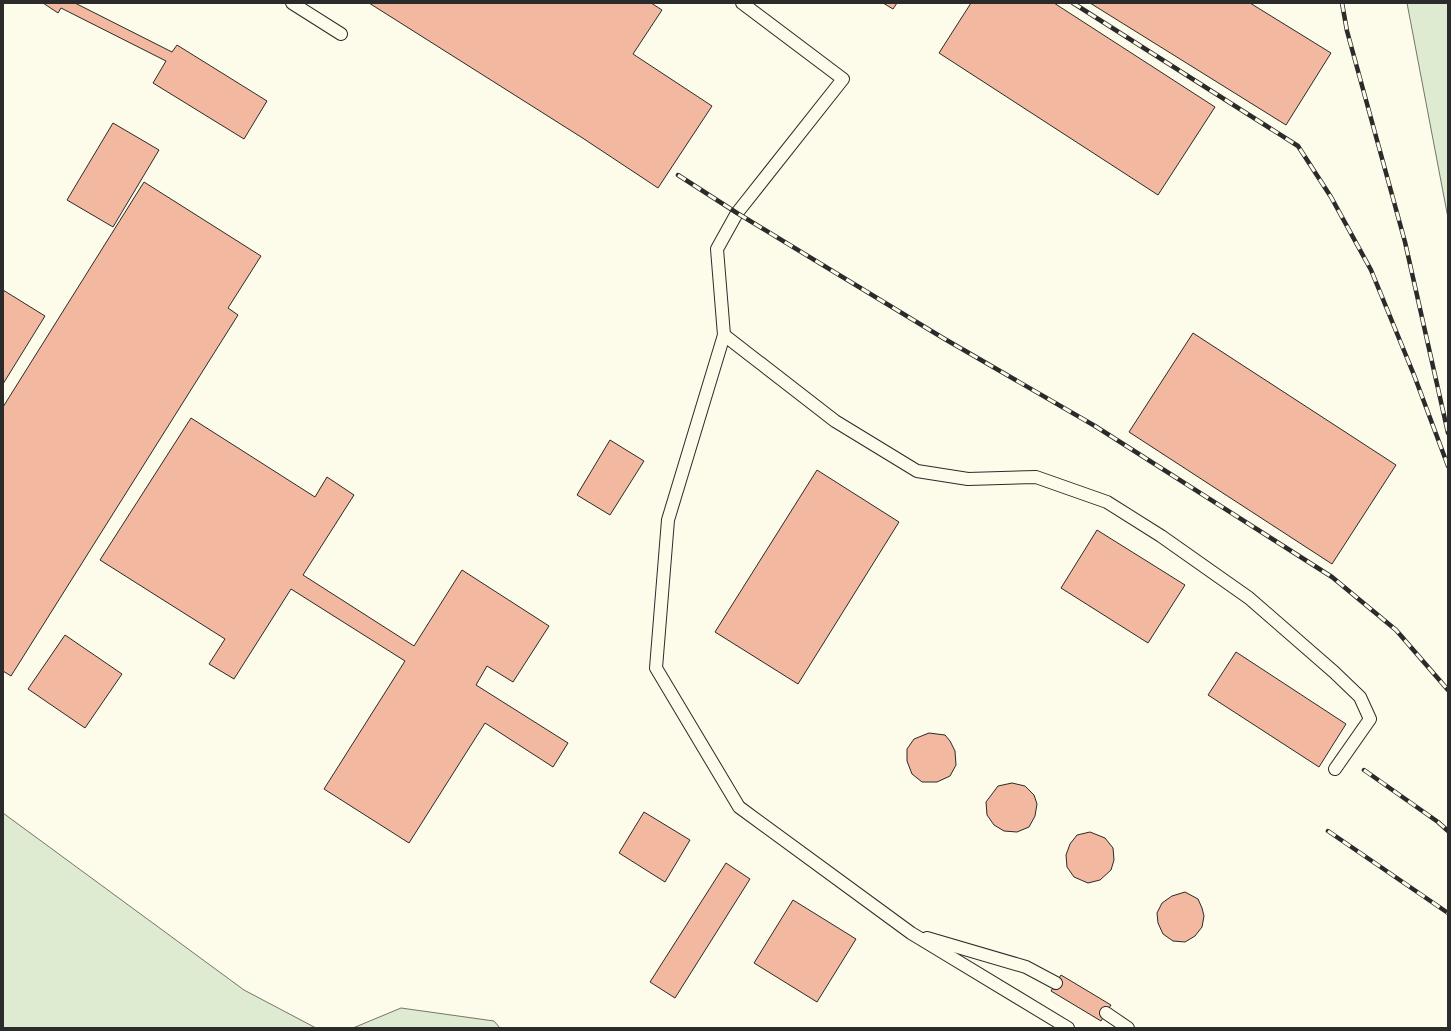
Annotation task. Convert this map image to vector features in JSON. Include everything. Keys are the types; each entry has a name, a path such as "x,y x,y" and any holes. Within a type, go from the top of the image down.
{"lane":[{"path":"292,3 341,34"},
{"path":"742,3 843,78 737,213 717,249 724,335 668,520 656,668 739,807 911,933 1068,1028"},
{"path":"724,335 835,422 917,471 968,479 1036,477 1107,502 1161,536 1248,598 1334,672 1360,697 1370,719 1336,769"},
{"path":"911,933 1026,966 1056,983"},
{"path":"1106,1013 1128,1028"}],"green space":[{"path":"1407,3 1448,3 1448,218"},
{"path":"3,813 244,990 316,1028 3,1028"},
{"path":"401,1008 494,1021 500,1028 353,1028"}],"building":[{"path":"43,3 75,3 172,52 177,45 267,101 244,139 153,83 166,61 61,8 58,13"},
{"path":"369,3 651,3 662,10 633,54 712,106 658,188 581,137"},
{"path":"883,3 897,3 893,9"},
{"path":"971,3 1054,3 1215,107 1158,195 939,53"},
{"path":"1090,3 1250,3 1331,53 1286,125"},
{"path":"113,123 159,150 113,227 67,200"},
{"path":"144,182 261,256 228,308 238,315 11,676 3,671 3,407"},
{"path":"3,290 45,316 3,384"},
{"path":"1193,333 1396,465 1332,564 1129,432"},
{"path":"191,418 315,497 327,477 354,495 303,575 414,646 462,570 549,626 513,682 487,666 476,685 568,743 553,767 485,723 409,843 324,789 405,661 291,589 234,679 209,664 225,639 100,560"},
{"path":"610,440 644,461 610,515 577,495"},
{"path":"817,470 899,522 798,684 715,632"},
{"path":"1097,530 1185,585 1148,643 1061,588"},
{"path":"65,635 122,674 85,728 28,689"},
{"path":"1236,652 1346,724 1319,767 1208,695"},
{"path":"929,733 945,735 955,751 956,765 950,776 937,782 922,782 912,774 907,761 907,749 914,739"},
{"path":"1012,783 1025,786 1034,795 1037,804 1035,816 1029,827 1017,832 1004,831 994,825 987,815 986,802 998,786"},
{"path":"644,812 690,840 665,882 619,853"},
{"path":"1090,832 1105,838 1113,848 1114,860 1111,870 1100,880 1088,883 1074,877 1067,867 1066,855 1070,844 1077,835"},
{"path":"726,863 750,879 675,998 650,982"},
{"path":"1185,892 1198,899 1204,916 1202,927 1195,936 1185,942 1173,941 1163,934 1158,923 1157,913 1162,903 1172,896"},
{"path":"793,900 856,939 817,1002 754,963"},
{"path":"1061,975 1111,1005 1101,1021 1051,991"}],"railway":[{"path":"1073,3 1298,146 1331,197 1371,270 1414,375 1448,466"},
{"path":"1342,3 1347,31 1405,242 1448,433"},
{"path":"678,175 737,213 943,338 1095,426 1332,577 1396,630 1448,690"},
{"path":"1364,770 1438,822 1448,831"},
{"path":"1328,831 1448,913"}]}
